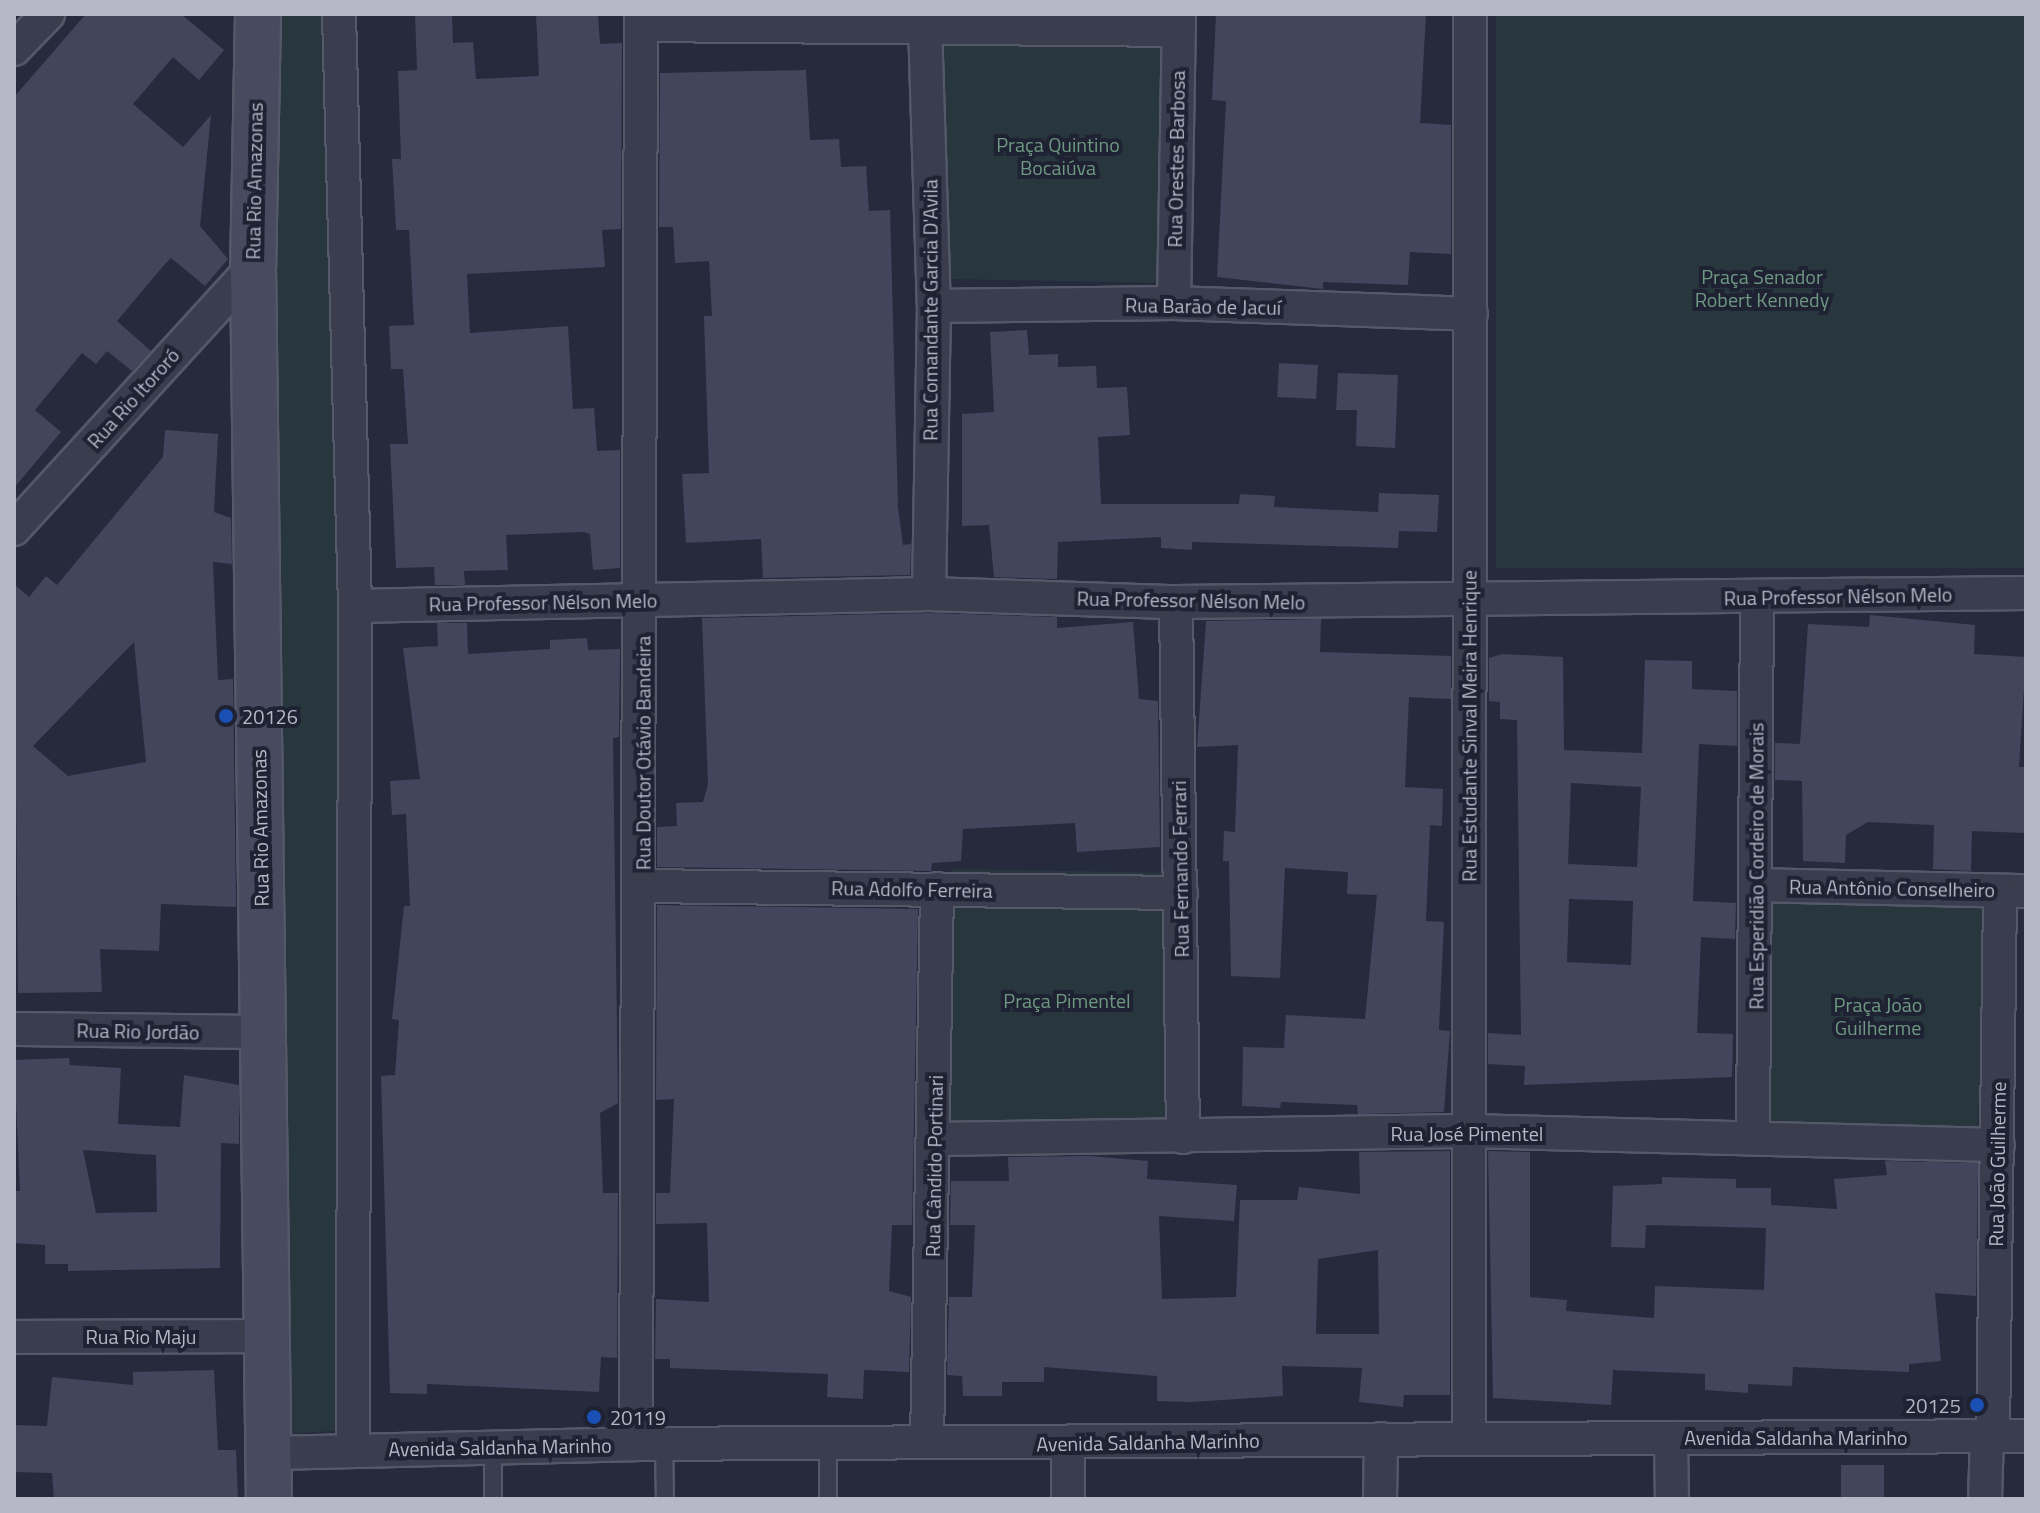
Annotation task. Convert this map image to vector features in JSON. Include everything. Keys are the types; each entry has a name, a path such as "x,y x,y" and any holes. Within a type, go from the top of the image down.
{"street":[{"path":"14,49 48,14"},
{"name":"Rua Rio Amazonas","path":"258,14 253,267 269,1499"},
{"path":"339,14 355,606 353,1451"},
{"name":"Rua Estudante Sinval Meira Henrique","path":"1469,1438 1470,14"},
{"path":"641,20 925,25 1179,22"},
{"name":"Rua Doutor Otávio Bandeira","path":"641,20 643,886 650,1444"},
{"name":"Rua Orestes Barbosa","path":"1174,303 1179,22"},
{"name":"Rua Comandante Garcia D'Avila","path":"925,25 934,306 929,594"},
{"name":"Rua Rio Itororó","path":"14,529 253,267"},
{"name":"Rua Barão de Jacuí","path":"934,306 1174,303 1471,314"},
{"name":"Rua Professor Nélson Melo","path":"355,606 929,594 1176,602 2026,593"},
{"name":"Rua Esperidião Cordeiro de Morais","path":"1753,1134 1757,598"},
{"name":"Rua Fernando Ferrari","path":"1176,602 1183,1137"},
{"name":"Rua Antônio Conselheiro","path":"1757,885 2013,891"},
{"name":"Rua Adolfo Ferreira","path":"643,886 1181,893"},
{"name":"Rua Cândido Portinari","path":"927,1442 935,1139 937,889"},
{"name":"Rua João Guilherme","path":"1985,1499 1990,1436 1998,1145 2013,891"},
{"name":"Rua Rio Jordão","path":"14,1029 262,1032"},
{"name":"Rua José Pimentel","path":"935,1139 1469,1131 1753,1134 1998,1145"},
{"name":"Rua Rio Maju","path":"14,1337 267,1336"},
{"name":"Avenida Saldanha Marinho","path":"270,1453 650,1444 1068,1444 1469,1438 2026,1436"},
{"path":"1671,1438 1672,1499"},
{"path":"1380,1499 1381,1439"},
{"path":"1068,1444 1068,1499"}],"lane":[{"path":"828,1443 828,1499"},
{"path":"650,1444 665,1499"},
{"path":"493,1448 493,1499"}],"green space":[{"path":"274,14 321,14 339,612 337,1431 280,1434"},
{"name":"Praça Senador Robert Kennedy","path":"1496,14 2026,14 2026,568 1496,568"},
{"name":"Praça Quintino Bocaiúva","path":"936,23 1180,27 1176,283 932,279"},
{"name":"Praça Pimentel","path":"952,869 1183,873 1178,1130 948,1126"},
{"name":"Praça João Guilherme","path":"1768,893 1992,909 1976,1143 1752,1127"}],"building":[{"path":"86,14 181,14 224,50 199,80 173,57 133,104 183,147 211,115 200,226 228,259 205,286 171,258 165,264 117,321 151,351 132,371 107,351 96,364 82,353 35,410 61,432 14,488 14,97"},
{"path":"415,14 452,14 453,43 473,42 476,79 539,76 536,14 598,14 600,44 622,43 621,229 602,230 605,267 467,274 470,333 568,326 573,409 594,408 597,451 620,450 620,568 593,570 590,534 583,532 506,535 508,570 464,571 465,585 435,585 434,567 396,568 390,444 408,444 403,369 391,369 389,326 414,325 409,230 396,230 392,159 401,159 398,71 417,70"},
{"path":"1426,14 1420,123 1451,125 1451,254 1410,252 1408,285 1323,282 1323,289 1217,277 1226,101 1212,100 1216,15"},
{"path":"806,70 810,140 839,139 841,167 866,166 869,211 890,210 898,507 903,545 911,544 910,575 763,578 761,539 686,543 682,474 709,473 704,316 712,316 709,261 675,263 673,227 659,227 660,73"},
{"path":"1027,330 1029,355 1058,354 1058,367 1096,366 1097,388 1127,387 1130,435 1098,437 1101,504 1239,504 1240,494 1275,496 1274,507 1378,512 1379,493 1439,495 1437,532 1399,531 1398,548 1192,542 1192,550 1161,548 1161,537 1058,542 1057,579 994,577 989,525 962,526 962,414 994,412 990,332"},
{"path":"1279,363 1318,365 1316,399 1277,397"},
{"path":"1338,373 1398,375 1395,448 1356,446 1357,410 1336,410"},
{"path":"165,430 218,434 214,512 231,518 232,564 213,562 218,680 233,679 236,907 161,904 159,951 100,949 102,992 18,993 14,584 29,597 46,576 57,585 163,457","holes":["134,642 146,762 68,776 33,746"]},
{"path":"929,613 1057,617 1057,628 1133,622 1139,699 1158,701 1160,847 1077,852 1075,823 963,829 961,861 932,863 931,871 657,867 657,827 677,826 676,803 703,802 708,784 702,618"},
{"path":"1870,615 1975,625 1974,654 2026,657 2019,767 2026,767 2026,833 1972,831 1971,871 1933,869 1934,825 1868,822 1846,835 1845,863 1803,861 1802,781 1775,780 1775,743 1800,744 1808,624 1869,627"},
{"path":"1321,619 1320,652 1451,656 1451,699 1409,697 1405,787 1443,789 1442,826 1430,825 1426,921 1444,922 1439,1030 1450,1031 1444,1112 1358,1114 1357,1105 1281,1102 1280,1108 1242,1106 1243,1047 1284,1048 1286,1015 1365,1019 1377,895 1347,894 1348,872 1285,868 1280,978 1231,976 1229,861 1223,861 1224,831 1235,832 1238,745 1197,747 1206,621"},
{"path":"437,623 467,623 468,654 550,649 550,640 587,638 588,650 620,649 619,737 613,738 618,1103 600,1113 603,1193 618,1193 617,1358 601,1357 599,1392 427,1384 427,1394 390,1393 381,1076 395,1075 399,1020 392,1019 404,906 410,906 406,814 392,815 390,781 420,779 403,648 438,646"},
{"path":"1502,654 1563,657 1564,750 1642,753 1645,660 1692,661 1692,689 1737,691 1737,746 1699,744 1693,901 1736,903 1735,939 1701,937 1697,1033 1733,1034 1732,1077 1524,1085 1525,1066 1488,1064 1488,1033 1521,1035 1517,720 1500,719 1500,702 1489,701 1489,658","holes":["1571,783 1641,787 1637,867 1568,864","1569,899 1633,901 1631,965 1567,962"]},
{"path":"657,905 918,909 912,1225 892,1225 889,1291 911,1297 909,1372 864,1370 863,1399 827,1397 828,1374 670,1368 670,1359 655,1359 656,1299 709,1302 707,1223 656,1224 656,1193 670,1193 674,1099 656,1100"},
{"path":"69,1058 70,1065 121,1068 118,1124 180,1127 184,1075 239,1085 239,1144 221,1143 220,1268 68,1271 68,1264 45,1264 45,1245 14,1243 14,1191 20,1191 14,1060","holes":["83,1150 156,1155 157,1212 96,1213"]},
{"path":"1450,1151 1450,1395 1404,1395 1403,1407 1359,1402 1362,1368 1282,1366 1283,1396 1192,1402 1157,1401 1157,1376 1044,1367 1044,1382 1002,1382 1002,1396 963,1396 962,1376 947,1375 949,1297 972,1297 975,1225 950,1225 951,1181 1009,1181 1008,1157 1090,1156 1148,1161 1147,1179 1237,1185 1234,1221 1159,1216 1162,1299 1236,1297 1240,1200 1297,1200 1299,1187 1360,1194 1359,1152","holes":["1378,1250 1379,1334 1316,1334 1318,1259"]},
{"path":"1488,1151 1530,1152 1530,1297 1567,1300 1566,1311 1654,1318 1655,1286 1764,1290 1766,1228 1646,1225 1645,1248 1611,1247 1613,1186 1662,1184 1662,1177 1736,1179 1736,1188 1771,1188 1771,1205 1837,1209 1834,1179 1887,1175 1885,1161 1978,1163 1976,1296 1935,1293 1941,1361 1909,1364 1909,1372 1793,1367 1792,1386 1748,1384 1748,1393 1705,1390 1705,1374 1613,1370 1611,1405 1493,1398"},
{"path":"214,1370 218,1450 236,1450 238,1499 54,1499 52,1473 14,1472 14,1425 47,1426 52,1377 133,1385 133,1372"},
{"path":"1841,1465 1884,1465 1884,1499 1841,1499"}],"place":[{"name":"20126","path":"226,716"},
{"name":"20125","path":"1977,1405"},
{"name":"20119","path":"594,1417"}]}
